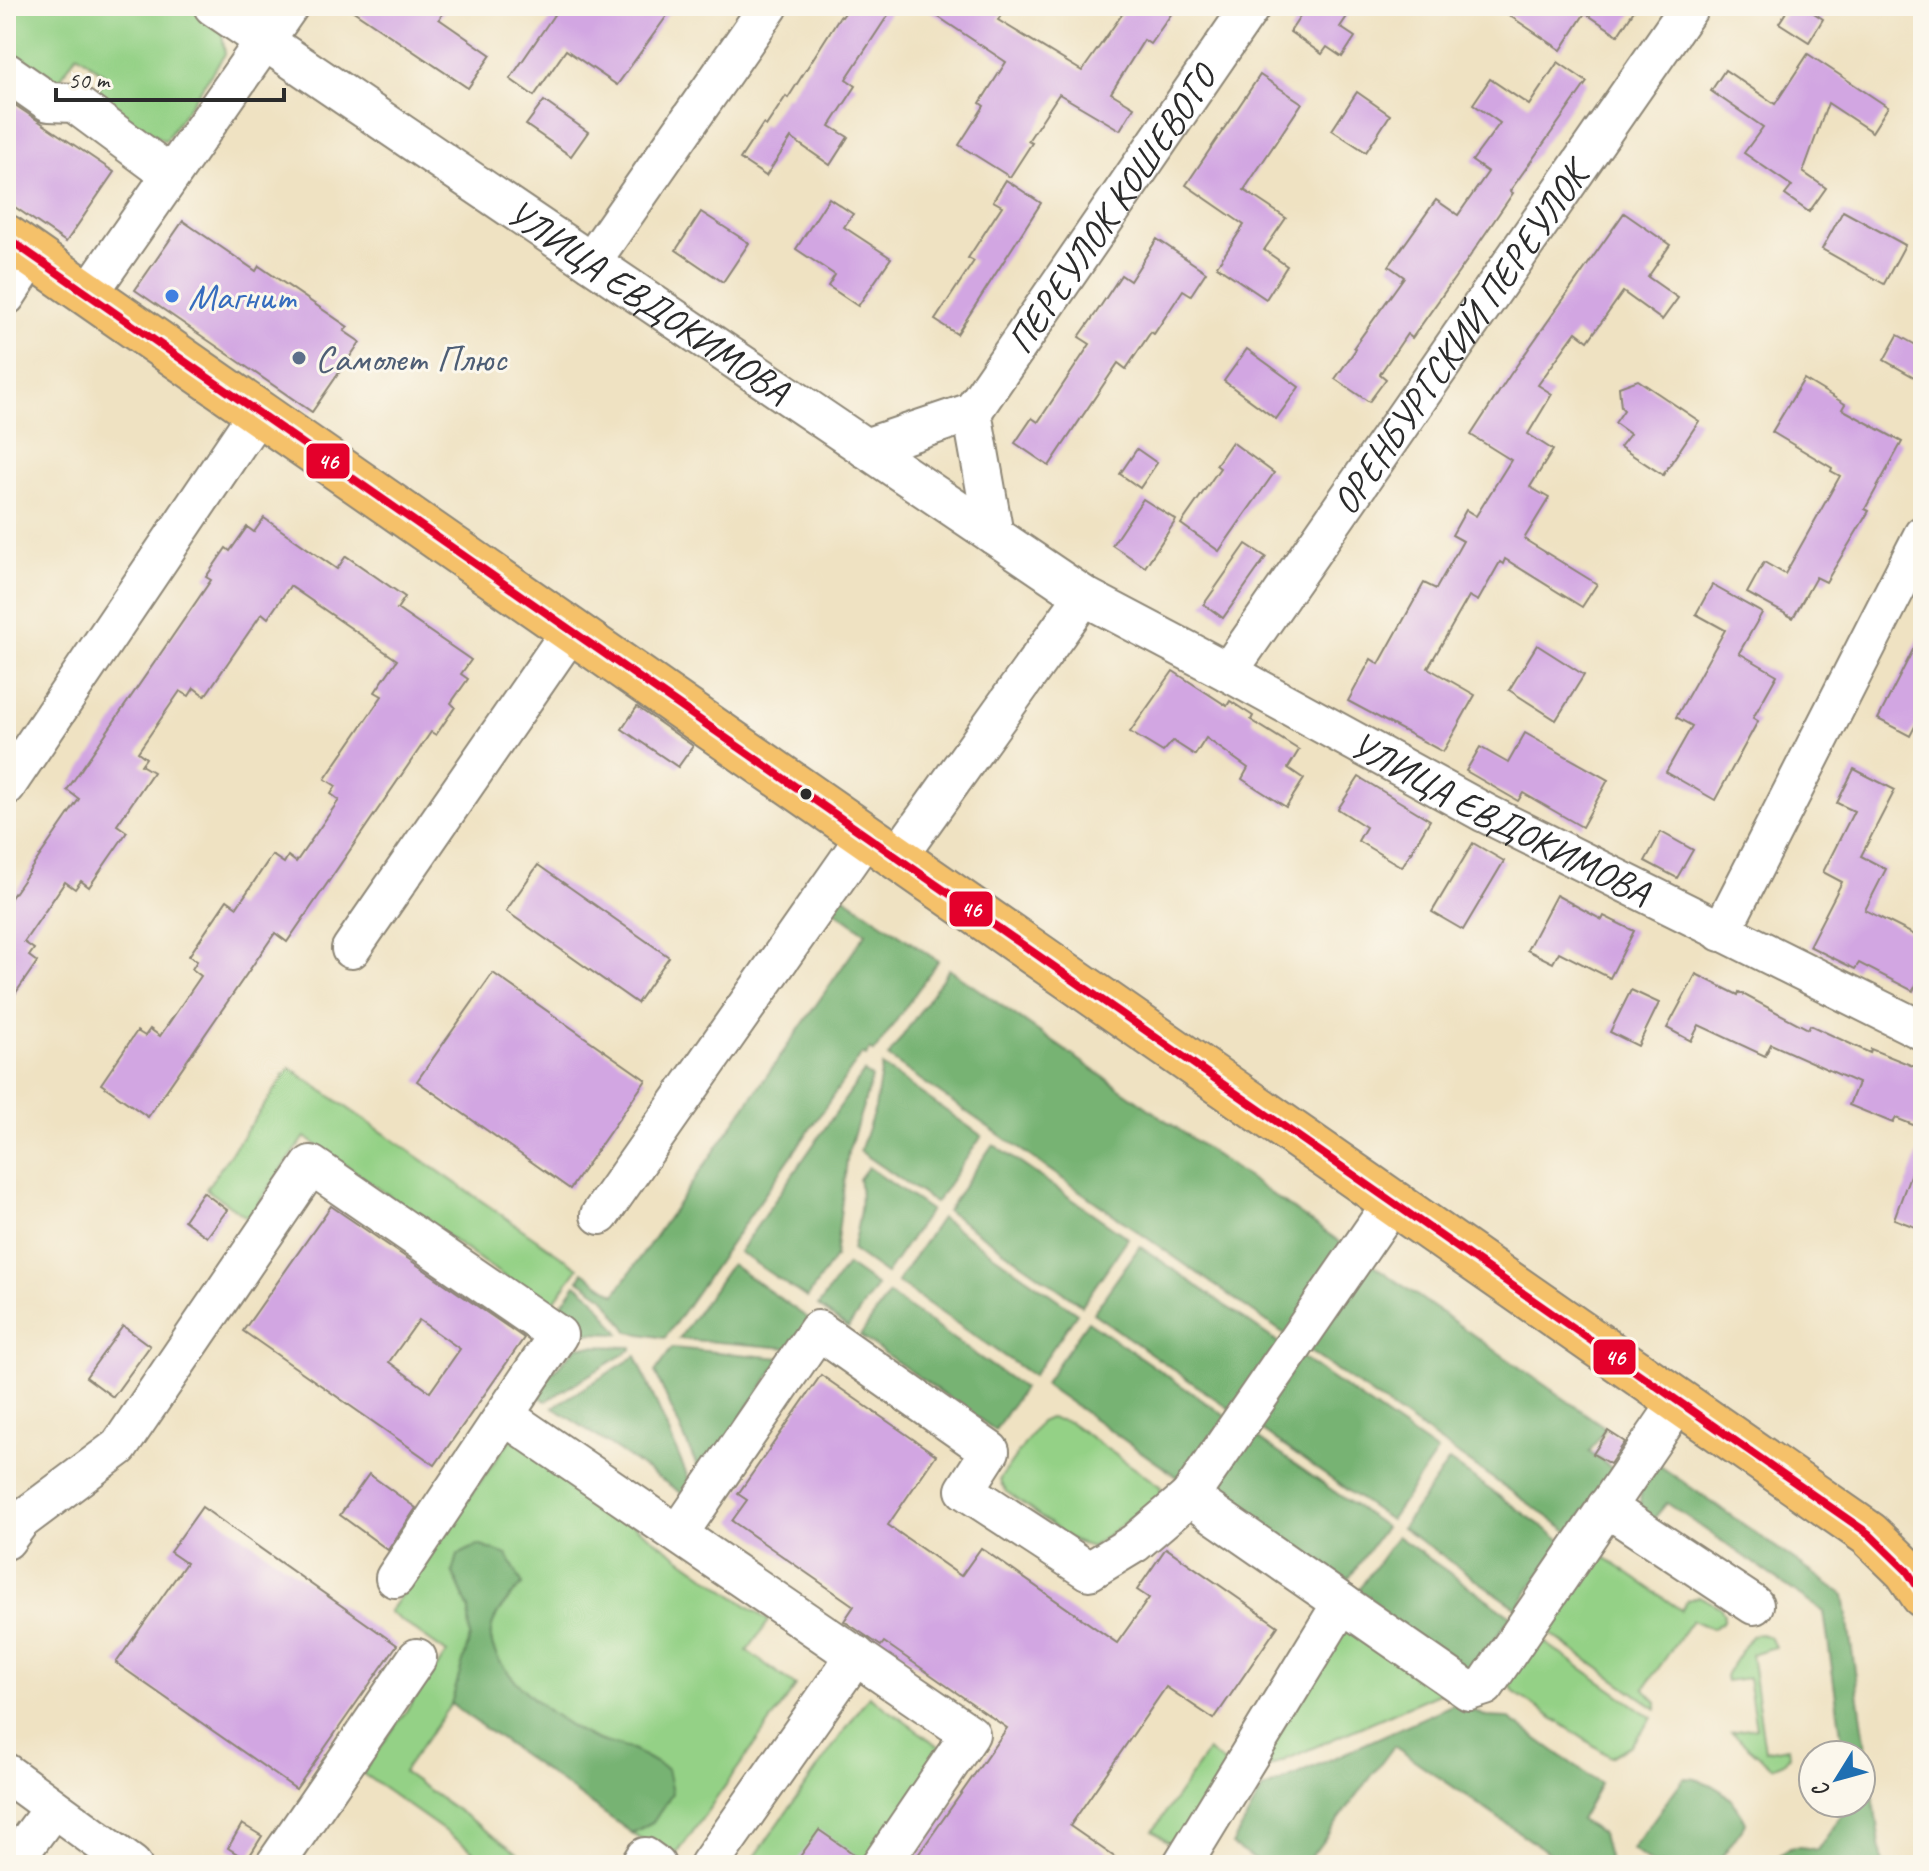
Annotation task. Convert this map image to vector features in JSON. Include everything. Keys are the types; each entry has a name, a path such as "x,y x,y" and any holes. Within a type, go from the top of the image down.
{"main road":[{"path":"19,247 1869,1534 1907,1571 1923,1595"}],"street":[{"name":"УЛИЦА ЕВДОКИМОВА","path":"213,6 1084,596 1485,813 1923,1031"},
{"path":"89,293 289,6"},
{"path":"591,262 769,6"},
{"name":"ПЕРЕУЛОК КОШЕВОГО","path":"972,412 1251,6"},
{"name":"ОРЕНБУРГСКИЙ ПЕРЕУЛОК","path":"1228,672 1690,6"},
{"path":"6,72 49,102 74,103 171,175"},
{"path":"6,296 19,247"},
{"path":"865,448 972,412 994,535"},
{"path":"6,786 257,414"},
{"path":"1721,932 1923,535"},
{"path":"600,1215 880,848 1084,596"},
{"path":"351,949 570,632"},
{"path":"6,1540 20,1521 119,1447 311,1165 558,1335 395,1578"},
{"path":"679,1533 818,1330 990,1451 965,1490 1089,1571 1135,1543 1189,1497 1392,1203"},
{"path":"1189,1497 1469,1691 1485,1686 1678,1403"},
{"path":"505,1416 970,1734 881,1865"},
{"path":"1606,1507 1754,1605"},
{"path":"1182,1865 1342,1603"},
{"path":"709,1865 856,1655"},
{"path":"275,1865 417,1658"},
{"path":"6,1773 132,1865"},
{"path":"11,1865 53,1808"},
{"path":"640,1865 645,1857 656,1865"}],"green space":[{"path":"6,6 192,6 221,26 225,54 165,141 93,100 106,76 77,54 53,90 6,58"},
{"path":"840,894 938,961 874,1052 870,1049 866,1056 862,1054 665,1338 629,1332 604,1297 579,1280 583,1272 615,1294 866,933 831,908"},
{"path":"949,969 1350,1249 1289,1337 888,1057"},
{"path":"882,1066 982,1136 935,1203 860,1151 875,1108"},
{"path":"290,1068 578,1268 549,1308 305,1137 248,1218 206,1189"},
{"path":"864,1072 872,1078 848,1152 835,1257 807,1298 739,1252"},
{"path":"993,1144 1128,1238 1082,1305 947,1211"},
{"path":"868,1167 930,1210 886,1274 852,1250 860,1206 859,1179"},
{"path":"941,1218 1077,1313 1033,1376 897,1282"},
{"path":"1140,1246 1283,1346 1236,1413 1093,1313"},
{"path":"1362,1257 1606,1428 1589,1452 1613,1469 1570,1532 1300,1345"},
{"path":"731,1264 809,1319 788,1348 679,1339"},
{"path":"847,1265 877,1286 848,1328 818,1306"},
{"path":"576,1284 593,1297 620,1334 586,1333 556,1312"},
{"path":"889,1294 1023,1388 995,1430 860,1336"},
{"path":"1088,1321 1231,1420 1186,1483 1044,1384"},
{"path":"578,1346 632,1349 546,1401 532,1393"},
{"path":"672,1348 782,1358 701,1475 655,1372"},
{"path":"1295,1353 1437,1452 1390,1520 1248,1421"},
{"path":"636,1356 692,1487 686,1496 553,1407"},
{"path":"1049,1418 1069,1422 1161,1487 1159,1499 1091,1547 1073,1541 1007,1492 1000,1479 1040,1422"},
{"path":"1243,1428 1385,1527 1340,1591 1198,1492"},
{"path":"511,1438 769,1621 747,1651 796,1686 672,1861 632,1833 654,1821 633,1750 577,1730 526,1692 511,1677 492,1644 492,1624 511,1596 453,1573 469,1609 470,1637 465,1662 451,1704 403,1772 535,1865 493,1865 362,1773 447,1653 389,1612"},
{"path":"1449,1461 1563,1541 1517,1608 1402,1528"},
{"path":"1656,1463 1844,1595 1865,1739 1842,1739 1824,1612 1667,1503 1650,1523 1640,1500"},
{"path":"1610,1531 1612,1535 1600,1554 1681,1610 1688,1600 1699,1596 1720,1607 1724,1615 1723,1621 1712,1629 1692,1620 1644,1689 1657,1702 1657,1709 1538,1625"},
{"path":"1397,1536 1511,1616 1467,1679 1352,1599"},
{"path":"478,1545 507,1555 523,1584 502,1607 493,1623 491,1639 497,1656 524,1690 561,1720 592,1738 634,1751 667,1769 672,1793 654,1821 632,1833 451,1704 470,1637 469,1609 453,1573 458,1555"},
{"path":"1346,1623 1450,1688 1269,1767 1262,1761"},
{"path":"1533,1634 1652,1718 1631,1745 1611,1757 1514,1692 1506,1677"},
{"path":"1751,1636 1768,1637 1775,1647 1751,1654 1765,1751 1788,1747 1789,1755 1784,1762 1772,1767 1731,1732 1756,1728 1748,1678 1726,1681 1725,1676"},
{"path":"869,1696 947,1752 867,1865 749,1865"},
{"path":"1456,1703 1487,1717 1508,1718 1600,1784 1580,1820 1602,1834 1610,1865 1546,1865 1552,1855 1394,1746 1305,1865 1263,1865 1232,1845 1262,1790"},
{"path":"1208,1751 1228,1766 1174,1846 1153,1831"},
{"path":"1684,1778 1704,1782 1721,1791 1736,1805 1746,1823 1716,1865 1654,1865 1632,1849"},
{"path":"1839,1819 1876,1819 1883,1865 1771,1865 1781,1853 1791,1848 1817,1850"}],"building":[{"path":"346,6 448,6 439,19 491,55 468,88"},
{"path":"560,6 674,6 617,85 566,50 534,96 510,79"},
{"path":"850,6 894,6 846,79 856,86 830,126 848,137 830,165 791,138 766,176 740,159 763,124 766,126 786,96 788,98 840,16"},
{"path":"922,6 1007,6 998,20 1082,71 1128,6 1177,6 1150,44 1144,40 1111,93 1134,107 1120,130 1059,94 1028,141 1032,143 1010,177 959,145 984,106 980,103 1006,62"},
{"path":"1307,6 1354,6 1340,27 1355,37 1342,57 1327,47 1322,54 1290,32"},
{"path":"1495,6 1637,6 1618,35 1585,13 1561,50"},
{"path":"1790,6 1803,6 1823,19 1809,42 1779,23"},
{"path":"1808,54 1888,107 1872,132 1828,103 1803,172 1826,188 1809,212 1785,195 1792,186 1744,153 1763,127 1711,91 1725,70 1775,104"},
{"path":"1558,62 1587,82 1412,338 1407,334 1380,374 1386,379 1369,402 1335,379 1404,277 1389,266 1436,200 1458,215 1488,172 1472,161 1500,123 1473,104 1490,79 1529,105"},
{"path":"1260,75 1302,103 1244,190 1286,218 1264,250 1287,266 1266,299 1217,266 1244,225 1186,185"},
{"path":"1357,92 1390,115 1366,152 1332,130"},
{"path":"6,99 114,172 66,242 6,201"},
{"path":"544,101 588,132 571,156 526,125"},
{"path":"1006,180 1041,203 957,334 935,320 974,261 968,258 1002,206 993,201"},
{"path":"829,198 853,214 844,227 891,258 858,306 828,286 835,275 796,249"},
{"path":"1843,211 1905,245 1884,284 1822,249"},
{"path":"701,212 749,243 723,282 676,250"},
{"path":"1624,213 1670,245 1648,277 1678,298 1662,320 1623,292 1588,341 1576,332 1538,385 1552,394 1528,434 1553,450 1530,487 1549,498 1524,539 1597,584 1582,607 1505,559 1503,564 1500,562 1478,601 1469,596 1428,668 1475,695 1443,752 1348,701 1371,659 1379,664 1424,583 1436,589 1463,541 1452,535 1466,510 1476,516 1511,460 1471,435"},
{"path":"183,221 256,271 259,266 348,327 344,331 360,342 312,412 135,290"},
{"path":"1157,239 1206,272 1191,295 1183,290 1126,369 1118,363 1049,466 1015,443 1032,418 1038,422 1090,344 1079,337 1121,275 1130,281"},
{"path":"1898,335 1923,349 1923,382 1884,360"},
{"path":"1247,349 1299,387 1276,419 1224,381"},
{"path":"1804,379 1845,404 1842,409 1902,442 1865,509 1869,511 1826,582 1816,577 1793,618 1747,593 1764,562 1785,574 1840,476 1772,432"},
{"path":"1638,380 1699,421 1663,475 1620,447 1630,434 1615,423 1624,410 1619,387"},
{"path":"1232,442 1274,473 1219,551 1181,524 1220,468 1216,465"},
{"path":"1137,449 1157,463 1140,488 1120,474"},
{"path":"1143,499 1176,520 1145,567 1112,545"},
{"path":"264,518 337,569 346,556 405,597 397,609 471,660 461,674 468,679 451,703 455,707 436,735 431,732 287,942 275,933 148,1117 101,1084 137,1031 145,1036 150,1029 160,1036 201,976 192,969 197,961 189,956 227,900 237,907 272,855 284,863 288,856 296,862 339,800 331,794 336,786 325,779 382,696 375,692 397,660 290,586 268,618 262,613 205,696 194,688 189,696 180,691 138,752 146,758 141,765 153,772 117,825 127,832 89,887 81,881 75,889 65,882 24,942 34,949 29,956 37,962 6,1007 6,905 79,799 67,790 211,580 206,577 226,548 230,551 247,527 254,532"},
{"path":"1246,544 1266,557 1223,618 1204,604"},
{"path":"1712,585 1762,613 1739,653 1777,675 1753,718 1758,721 1715,800 1666,772 1692,726 1676,717 1725,630 1696,614"},
{"path":"1923,630 1923,711 1910,736 1878,719"},
{"path":"1537,645 1584,675 1556,720 1509,690"},
{"path":"1173,671 1227,706 1230,701 1253,716 1251,720 1299,750 1288,768 1304,779 1286,807 1242,779 1248,768 1206,738 1195,755 1173,741 1163,752 1130,732"},
{"path":"637,707 693,746 678,767 622,729"},
{"path":"1525,733 1608,780 1582,827 1523,793 1518,801 1466,771 1480,747 1508,763"},
{"path":"1854,769 1895,790 1861,856 1886,869 1865,910 1923,939 1923,971 1913,991 1859,963 1855,969 1809,946 1842,882 1823,872 1854,811 1837,803"},
{"path":"1359,777 1430,820 1402,867 1358,841 1366,827 1338,809"},
{"path":"1661,832 1693,850 1677,878 1645,861"},
{"path":"1473,843 1504,861 1463,930 1432,912"},
{"path":"538,865 669,957 637,1003 506,911"},
{"path":"1556,895 1602,920 1604,916 1634,931 1610,978 1559,952 1553,963 1527,950"},
{"path":"493,973 646,1080 570,1189 417,1081"},
{"path":"1696,974 1738,995 1739,992 1808,1029 1810,1025 1870,1053 1871,1049 1923,1070 1923,1129 1896,1118 1893,1123 1849,1105 1858,1083 1771,1044 1765,1056 1699,1025 1691,1041 1667,1028"},
{"path":"1631,990 1659,1003 1638,1046 1610,1032"},
{"path":"1920,1148 1923,1149 1923,1230 1894,1219"},
{"path":"203,1192 227,1210 207,1237 184,1220"},
{"path":"331,1206 524,1338 435,1465 243,1331","holes":["419,1320 460,1349 430,1392 389,1362"]},
{"path":"123,1326 150,1346 113,1397 86,1377"},
{"path":"821,1375 936,1455 888,1525 961,1576 981,1548 1117,1643 1149,1598 1137,1590 1166,1548 1278,1626 1214,1719 1166,1687 1070,1826 1126,1865 911,1865 1007,1728 884,1642 881,1646 844,1621 854,1606 732,1521 747,1500 738,1494"},
{"path":"1608,1431 1625,1442 1610,1464 1593,1454"},
{"path":"369,1474 416,1508 388,1550 340,1515"},
{"path":"202,1507 397,1645 296,1789 116,1663 186,1563 170,1552"},
{"path":"242,1824 262,1836 247,1860 228,1848"},
{"path":"819,1830 861,1859 859,1865 794,1865"}],"transit line":[{"name":"46","path":"6,237 1869,1534 1907,1571 1923,1595"}],"place":[{"name":"Магнит","path":"172,296"},
{"name":"Самолет Плюс","path":"299,358"}]}
